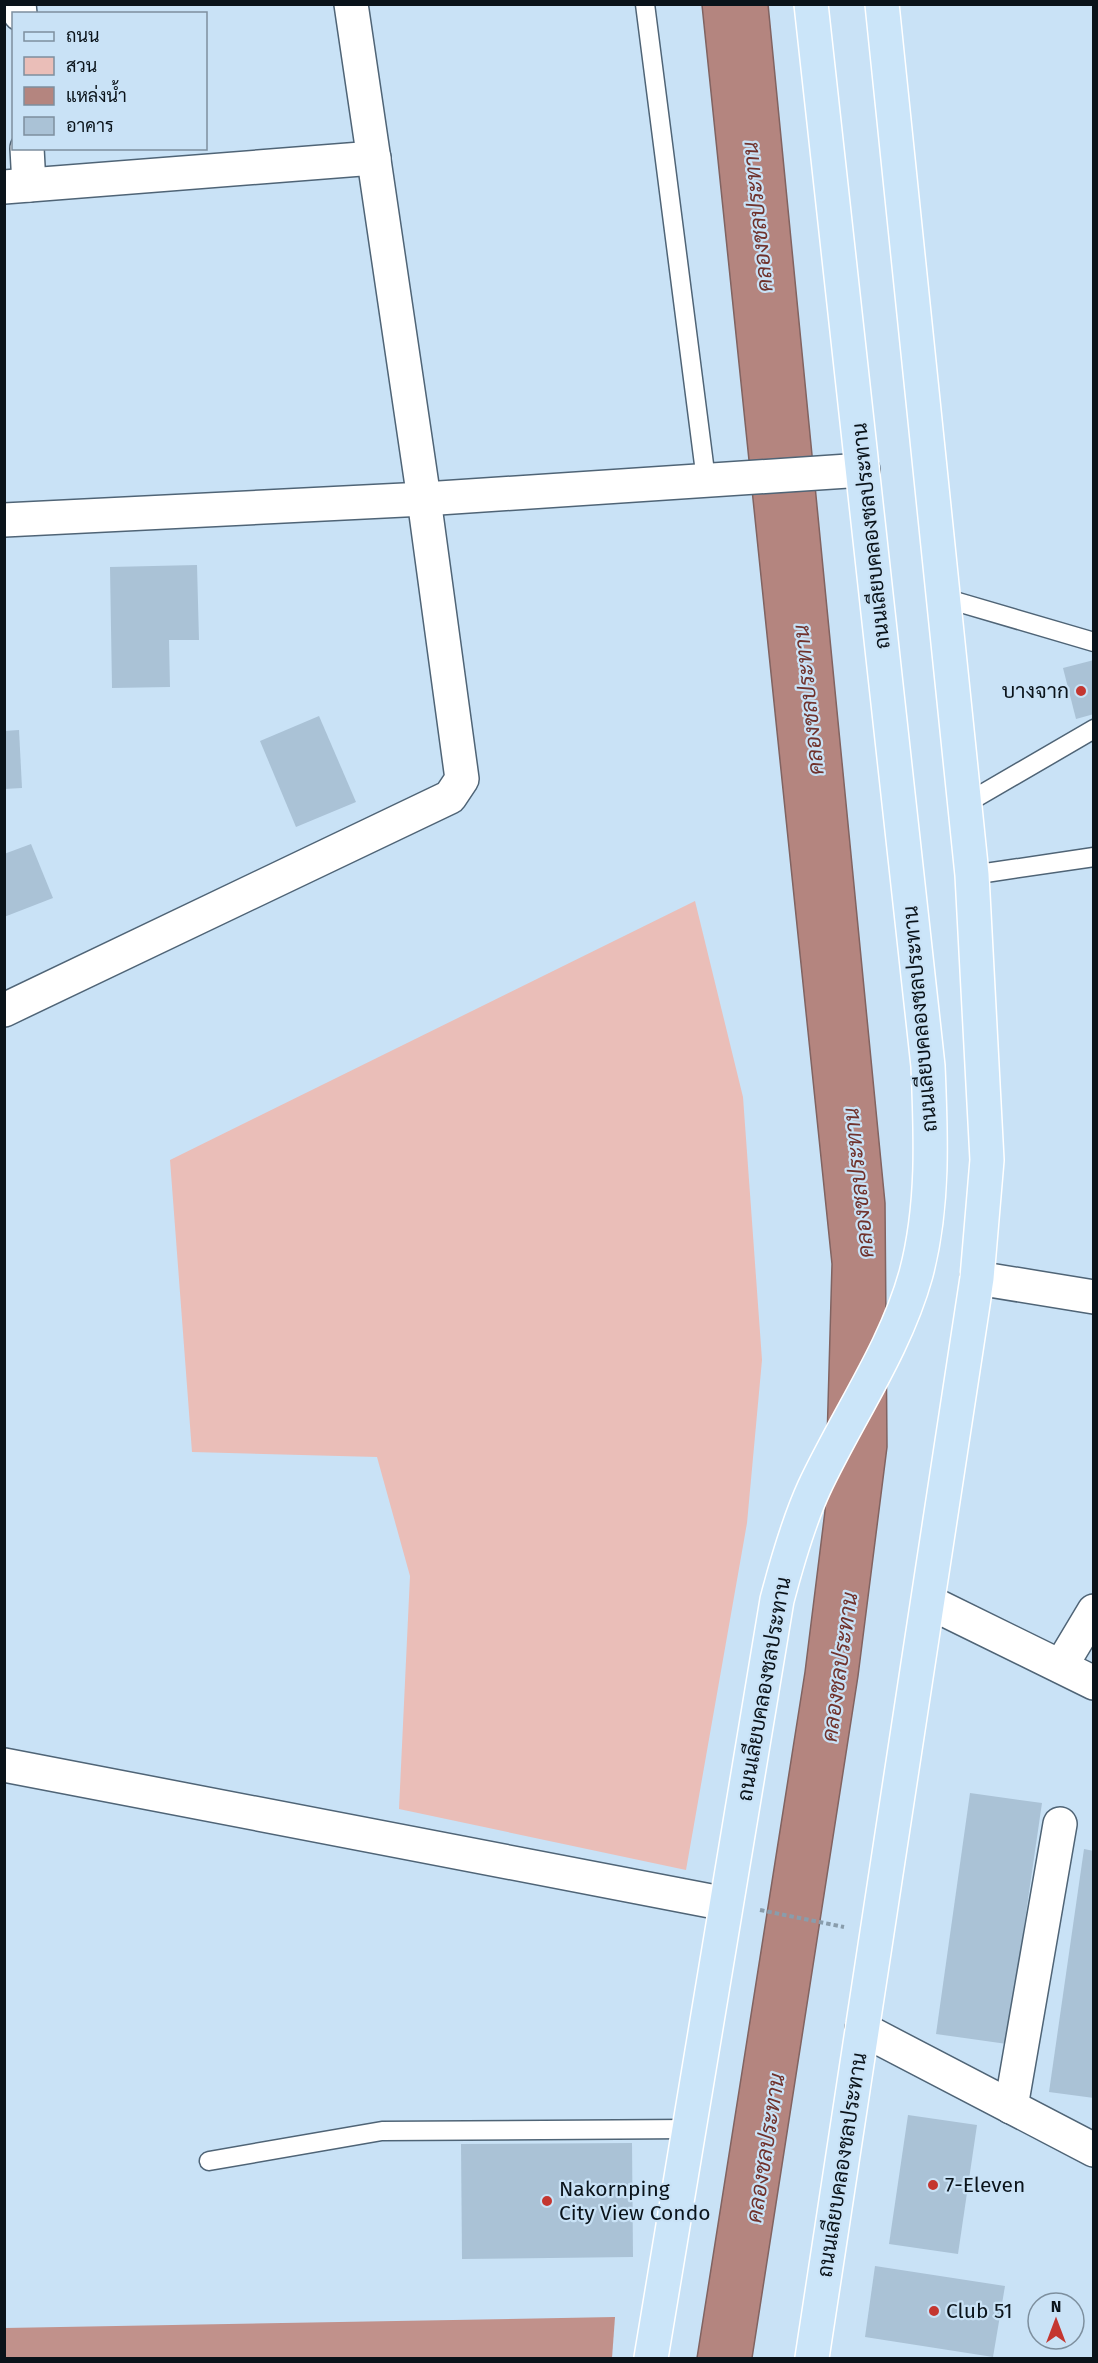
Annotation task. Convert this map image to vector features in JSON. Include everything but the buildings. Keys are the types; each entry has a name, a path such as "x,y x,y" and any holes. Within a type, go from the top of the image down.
{"main road":[{"name":"ถนนเลียบคลองชลประทาน","path":"651,2358 777,1600 792,1545 813,1489 900,1320 924,1236 931,1158 928,1066 812,4"},
{"name":"ถนนเลียบคลองชลประทาน","path":"812,2358 977,1278 987,1160 972,875 882,4"}],"street":[{"path":"4,1010 450,797 462,779 424,499 351,4"},
{"path":"26,150 17,186 374,158"},
{"path":"4,520 424,499 863,470"},
{"path":"977,1278 1094,1297"},
{"path":"929,1602 1094,1683"},
{"path":"1061,1666 1094,1611"},
{"path":"4,1765 726,1904"},
{"path":"1011,2107 1060,1824"},
{"path":"862,2029 1094,2150"}],"lane":[{"path":"645,4 706,480"},
{"path":"944,598 1094,642"},
{"path":"965,804 1094,729"},
{"path":"972,875 1094,857"},
{"path":"209,2161 382,2131 689,2129"}],"path":[{"path":"726,1904 877,1934"}],"green space":[{"path":"695,901 743,1097 762,1360 747,1523 686,1870 399,1809 410,1576 377,1457 192,1452 170,1160"}],"shaded area":[{"path":"615,2317 612,2358 5,2358 5,2328"}],"water":[{"name":"คลองชลประทาน","path":"768,4 885,1203 887,1447 858,1676 752,2358 697,2358 805,1672 825,1511 832,1264 702,5"}],"place":[{"name":"บางจาก","path":"1081,691"},
{"name":"7-Eleven","path":"933,2185"},
{"name":"Nakornping City View Condo","path":"547,2201"},
{"name":"Club 51","path":"934,2311"}]}
